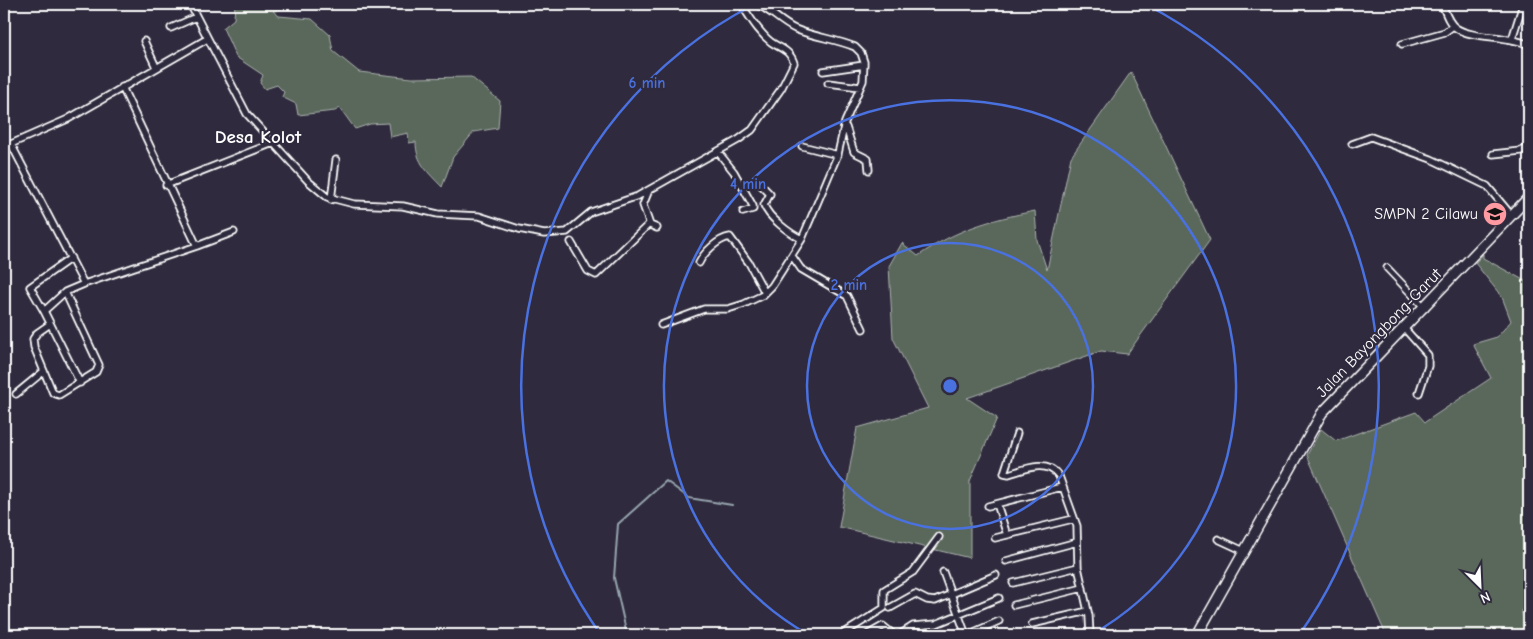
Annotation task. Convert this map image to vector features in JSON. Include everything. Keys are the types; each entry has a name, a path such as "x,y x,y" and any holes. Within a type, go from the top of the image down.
{"main road":[{"name":"Jalan Bayongbong-Garut","path":"1197,635 1322,413 1425,308 1526,200"}],"street":[{"path":"190,4 247,114 316,189 331,200 354,204 403,206 438,214 465,214 497,221 532,232 558,234 567,232 596,210 649,190 718,152 752,130 785,84 794,66 792,58 787,51 772,43 761,34 741,4"},
{"path":"660,325 704,309 736,307 765,293 792,256 835,154 857,86 862,65 862,53 855,47 798,30 779,20 766,8 756,4"},
{"path":"1442,4 1454,26 1464,32 1512,39 1529,45"},
{"path":"1512,39 1522,4"},
{"path":"171,28 196,17"},
{"path":"1402,44 1445,32 1454,26"},
{"path":"4,147 68,119 207,39"},
{"path":"144,41 156,67"},
{"path":"823,71 862,65"},
{"path":"828,83 857,86"},
{"path":"122,87 166,185 197,246"},
{"path":"845,124 854,152 868,159 869,170"},
{"path":"1352,144 1371,136 1431,159 1487,186 1512,216"},
{"path":"166,185 273,143"},
{"path":"11,144 84,284"},
{"path":"802,146 835,154"},
{"path":"1493,154 1521,151 1529,147"},
{"path":"718,152 734,172 753,206 743,212"},
{"path":"331,200 336,160"},
{"path":"760,184 770,194 764,205 765,208 788,233 798,238"},
{"path":"649,190 644,205 649,224 657,228"},
{"path":"1526,200 1529,210"},
{"path":"571,242 588,271 596,275 649,224"},
{"path":"44,311 65,292 84,284 234,232"},
{"path":"699,263 710,248 722,239 730,238 746,257 765,293"},
{"path":"792,256 801,269 847,296 863,329"},
{"path":"71,258 30,287 80,383"},
{"path":"1387,268 1425,308"},
{"path":"50,324 33,339 34,348 57,395 62,394 96,372 98,365 65,292"},
{"path":"1404,328 1428,356 1428,366 1419,393"},
{"path":"16,394 44,371"},
{"path":"1017,433 1004,473 1009,474 1043,466 1056,471 1077,526 1078,566 1084,588 1090,635"},
{"path":"988,506 1062,487"},
{"path":"997,504 1007,535"},
{"path":"995,538 1073,519"},
{"path":"842,635 884,608 884,590 913,572 939,537"},
{"path":"1218,539 1244,551"},
{"path":"1006,561 1077,542"},
{"path":"1013,583 1078,566"},
{"path":"943,572 967,635 999,621"},
{"path":"890,608 915,594 932,602 996,575"},
{"path":"1014,605 1084,588"},
{"path":"899,635 913,626 936,624 999,598"},
{"path":"1032,624 1088,612"},
{"path":"867,635 884,626 894,635"},
{"path":"922,626 925,635"}],"green space":[{"path":"235,4 302,4 273,11 279,16 312,19 330,35 333,51 359,72 412,78 471,77 500,101 498,128 474,132 453,157 442,187 424,167 418,156 416,142 409,143 408,133 390,137 388,123 370,124 355,129 340,108 335,111 298,115 296,104 282,97 284,92 277,85 265,89 260,83 263,75 236,57 223,28 234,19"},
{"path":"1131,72 1210,240 1127,354 1101,351 967,398 997,418 970,481 970,558 839,527 857,428 928,408 893,338 889,266 902,243 918,256 960,232 988,222 1035,211 1037,240 1047,270 1071,157"},
{"path":"1483,254 1483,258 1529,283 1529,606 1521,610 1529,635 1386,635 1307,455 1321,429 1336,441 1416,412 1425,422 1491,378 1473,344 1497,337 1511,321 1502,297 1475,263"}],"waterway":[{"path":"627,635 614,578 618,524 666,481 689,498 732,505"}],"place":[{"name":"SMPN 2 Cilawu","path":"1495,214"}],"district":[{"name":"Desa Kolot","path":"258,137"}]}
